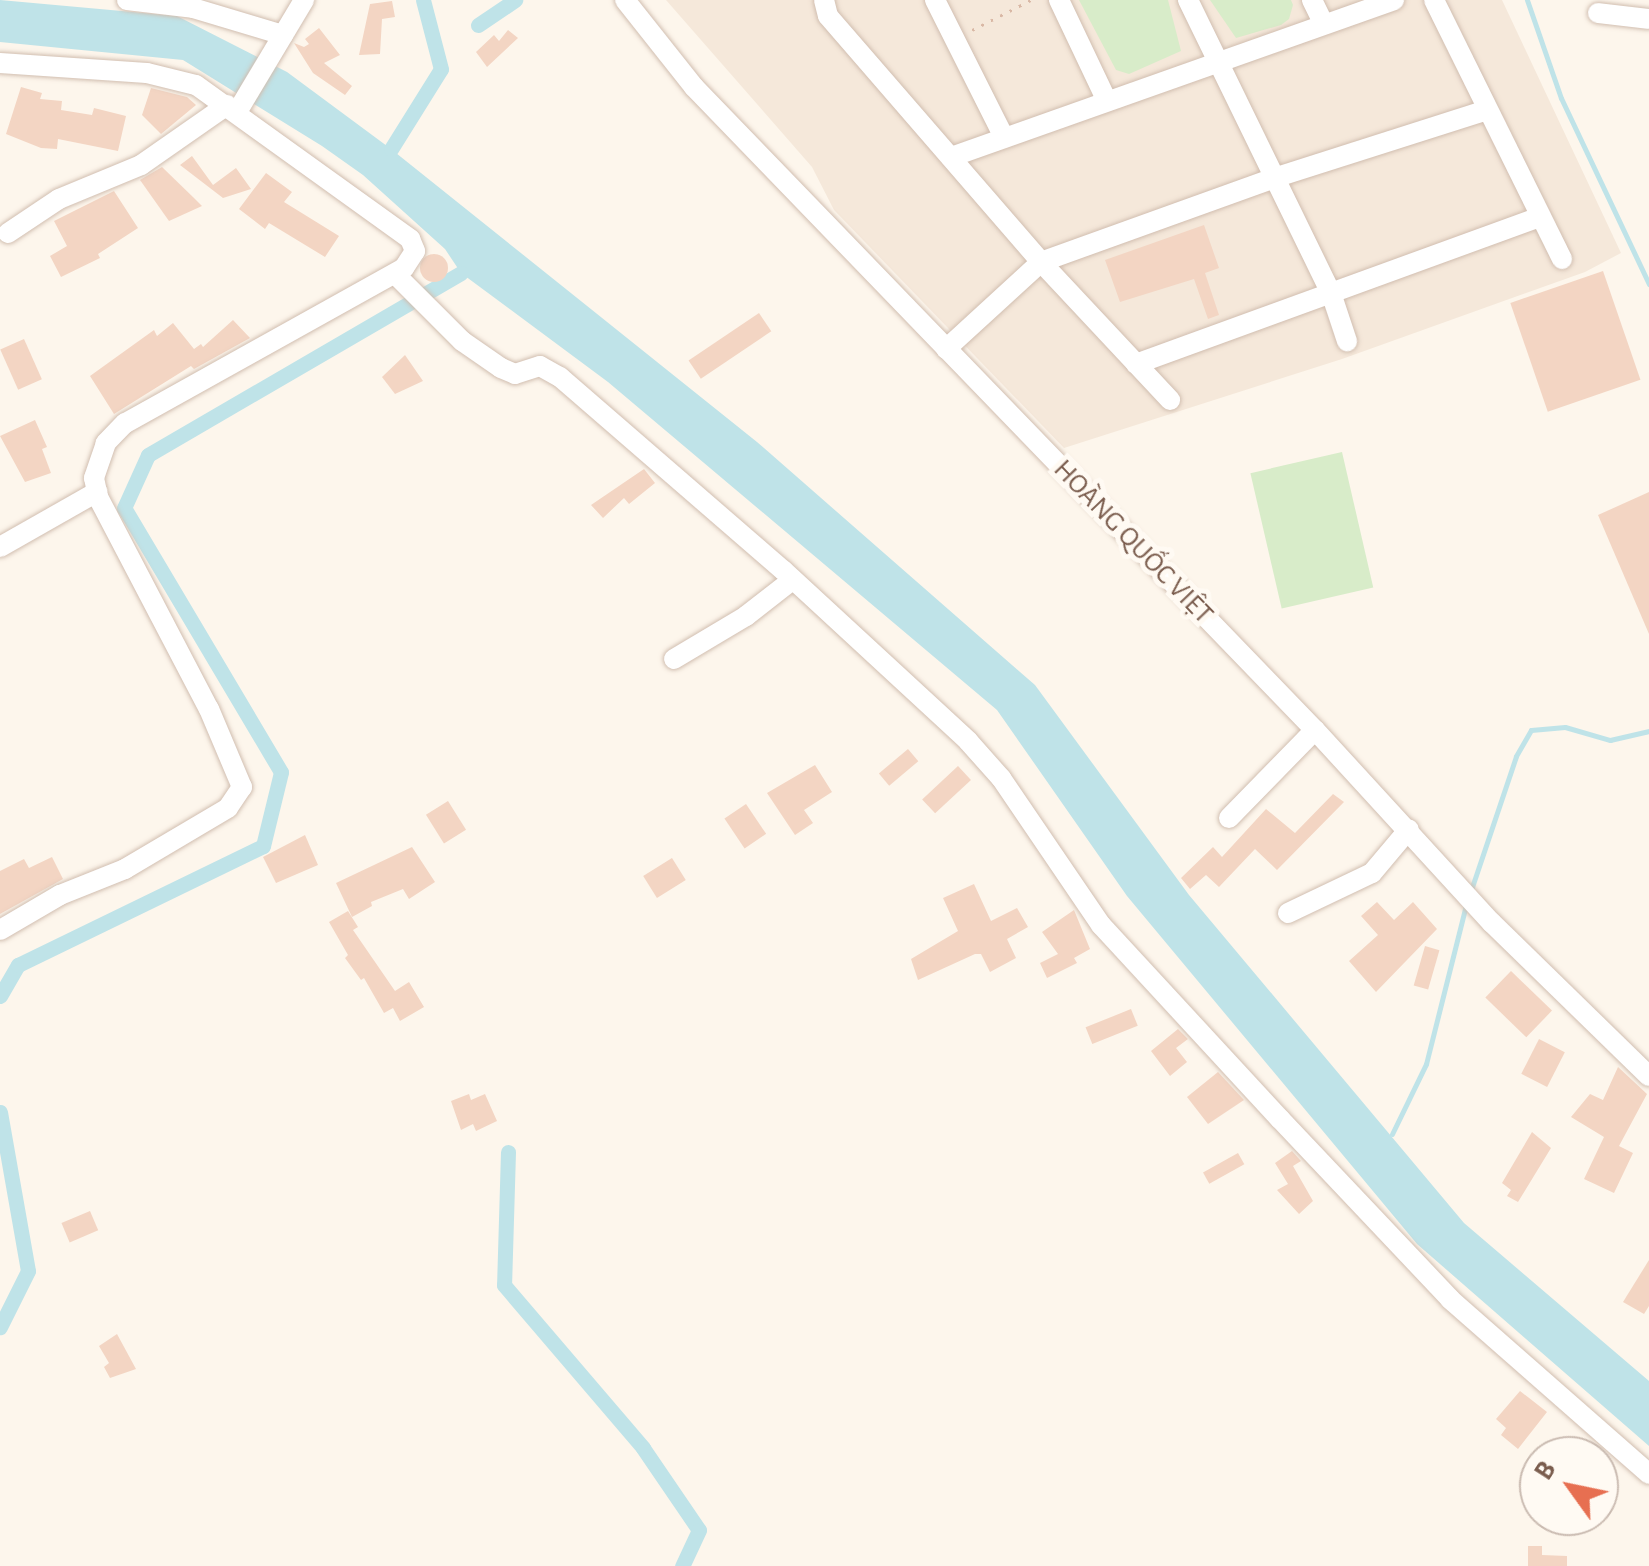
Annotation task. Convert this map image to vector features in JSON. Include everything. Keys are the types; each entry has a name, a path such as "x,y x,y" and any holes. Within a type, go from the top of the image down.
{"street":[{"path":"127,0 193,8 281,40"},
{"path":"8,233 59,199 141,165 236,107 304,0"},
{"name":"HOÀNG QUỐC VIỆT","path":"625,0 648,34 946,349 1316,730 1492,923 1649,1076"},
{"path":"824,0 828,16 1041,262 1170,400"},
{"path":"935,0 1004,137"},
{"path":"1059,0 1106,99"},
{"path":"1188,0 1332,293 1347,341"},
{"path":"1312,0 1323,22"},
{"path":"951,158 1106,99 1218,64 1323,22 1394,0"},
{"path":"1434,0 1562,258"},
{"path":"1598,13 1649,19"},
{"path":"0,63 156,75 196,85 236,107 410,238 416,251 394,274 125,423 99,456 94,478 97,492 209,709 242,787 228,808 154,852 115,874 42,904 0,930"},
{"path":"946,349 1041,262 1274,178 1487,110"},
{"path":"1136,364 1540,217"},
{"path":"394,274 462,342 501,368 515,374 540,366 560,377 792,580 984,757 1101,925 1450,1299 1649,1474"},
{"path":"0,547 97,492"},
{"path":"674,659 746,616 792,580"},
{"path":"1229,818 1316,730"},
{"path":"1288,913 1372,873 1409,829"}],"path":[{"path":"966,33 1031,0"}],"shaded area":[{"path":"666,0 1502,0 1621,253 1585,272 1342,359 1064,448 834,210 812,167"}],"green space":[{"path":"1079,0 1168,0 1181,51 1129,74 1116,70"},
{"path":"1210,0 1291,0 1293,5 1289,19 1281,25 1236,38"},
{"path":"1342,452 1373,587 1282,609 1250,473"}],"water":[{"path":"0,0 177,16 287,72 391,149 757,442 1035,685 1189,895 1464,1223 1649,1381 1649,1446 1417,1244 1127,896 997,710 608,382 461,273 445,249 363,175 183,60 0,42"}],"building":[{"path":"392,1 395,17 382,19 380,54 359,55 370,4"},
{"path":"319,28 340,55 324,63 352,86 345,95 313,73 294,43 304,47 309,44 305,39"},
{"path":"508,30 518,38 487,67 476,52 494,35 499,41"},
{"path":"21,87 42,93 40,99 62,101 61,110 92,115 94,108 126,116 118,151 58,139 57,149 41,148 6,134"},
{"path":"151,88 187,97 196,105 161,134 142,115"},
{"path":"192,156 213,185 236,168 251,189 223,198 180,165"},
{"path":"162,167 202,206 169,221 140,180"},
{"path":"266,173 292,192 284,202 339,236 325,257 269,223 265,229 239,209"},
{"path":"114,191 138,228 98,254 100,258 61,277 50,256 67,246 54,221"},
{"path":"1204,225 1219,268 1205,273 1219,315 1208,319 1194,279 1120,302 1105,260"},
{"path":"434,254 444,258 448,268 444,278 434,282 424,278 420,268 424,258"},
{"path":"1603,271 1640,380 1548,412 1510,303"},
{"path":"759,313 771,331 701,379 689,361"},
{"path":"233,320 250,338 194,369 191,366 114,414 90,376 154,330 157,336 173,323 194,349 201,344 203,347"},
{"path":"24,339 42,379 18,390 0,350"},
{"path":"405,355 423,381 395,394 382,377"},
{"path":"35,420 47,447 42,449 51,473 25,482 0,436"},
{"path":"644,469 655,483 629,504 624,498 603,518 591,505"},
{"path":"1649,492 1649,634 1598,515"},
{"path":"908,749 918,761 889,786 879,773"},
{"path":"815,765 832,792 804,810 813,823 795,835 767,793"},
{"path":"958,766 971,780 935,813 922,799"},
{"path":"1333,794 1344,802 1277,870 1255,849 1219,887 1206,875 1190,889 1181,878 1213,847 1222,857 1266,809 1295,833"},
{"path":"448,801 466,830 444,844 426,815"},
{"path":"746,804 766,834 745,848 724,819"},
{"path":"305,835 318,865 276,883 263,857"},
{"path":"412,847 435,882 409,899 403,889 371,902 372,906 352,917 336,883"},
{"path":"52,857 63,879 0,914 0,871 24,859 29,868"},
{"path":"672,858 686,880 657,898 643,876"},
{"path":"974,884 991,921 1017,908 1028,927 1007,939 1016,958 990,972 981,954 975,954 918,980 911,959 958,931 943,898"},
{"path":"1377,902 1394,920 1413,902 1437,929 1376,992 1349,961 1378,935 1361,916"},
{"path":"1074,910 1090,949 1074,958 1077,963 1047,978 1040,963 1058,954 1042,932"},
{"path":"348,911 358,927 353,930 395,991 409,982 424,1007 400,1021 393,1008 384,1013 364,978 361,980 345,958 348,955 329,922"},
{"path":"1425,946 1439,950 1428,990 1414,985"},
{"path":"1511,971 1552,1011 1526,1037 1485,998"},
{"path":"1131,1009 1138,1026 1092,1044 1086,1027"},
{"path":"1178,1029 1188,1039 1176,1048 1187,1062 1170,1076 1151,1051"},
{"path":"1539,1039 1565,1052 1547,1087 1521,1074"},
{"path":"1618,1067 1647,1094 1619,1146 1633,1153 1614,1193 1584,1179 1604,1137 1571,1117 1590,1094 1603,1100"},
{"path":"1218,1072 1244,1100 1208,1124 1187,1097"},
{"path":"469,1094 471,1100 485,1094 497,1121 476,1131 473,1124 461,1130 451,1101"},
{"path":"1532,1132 1551,1148 1518,1202 1507,1196 1511,1190 1502,1183"},
{"path":"1292,1151 1301,1161 1293,1166 1313,1201 1299,1214 1277,1190 1288,1184 1275,1163"},
{"path":"1238,1153 1244,1164 1209,1184 1203,1172"},
{"path":"90,1211 98,1230 70,1242 61,1223"},
{"path":"1649,1260 1649,1306 1644,1314 1623,1302"},
{"path":"117,1334 136,1369 110,1378 104,1367 109,1363 99,1346"},
{"path":"1520,1391 1547,1412 1528,1436 1519,1436 1518,1449 1501,1435 1506,1428 1496,1419"},
{"path":"1528,1546 1542,1546 1542,1555 1567,1556 1567,1566 1528,1566"}],"waterway":[{"path":"391,149 441,69 423,0"},
{"path":"478,25 515,0"},
{"path":"1527,0 1561,98 1649,284"},
{"path":"0,996 18,965 263,846 281,772 124,508 148,455 461,273"},
{"path":"1471,890 1516,756 1531,730 1565,727 1610,740 1649,731"},
{"path":"1392,1134 1426,1064 1466,905"},
{"path":"0,1112 28,1271 0,1327"},
{"path":"508,1152 504,1285 643,1448 699,1530 682,1566"}]}
